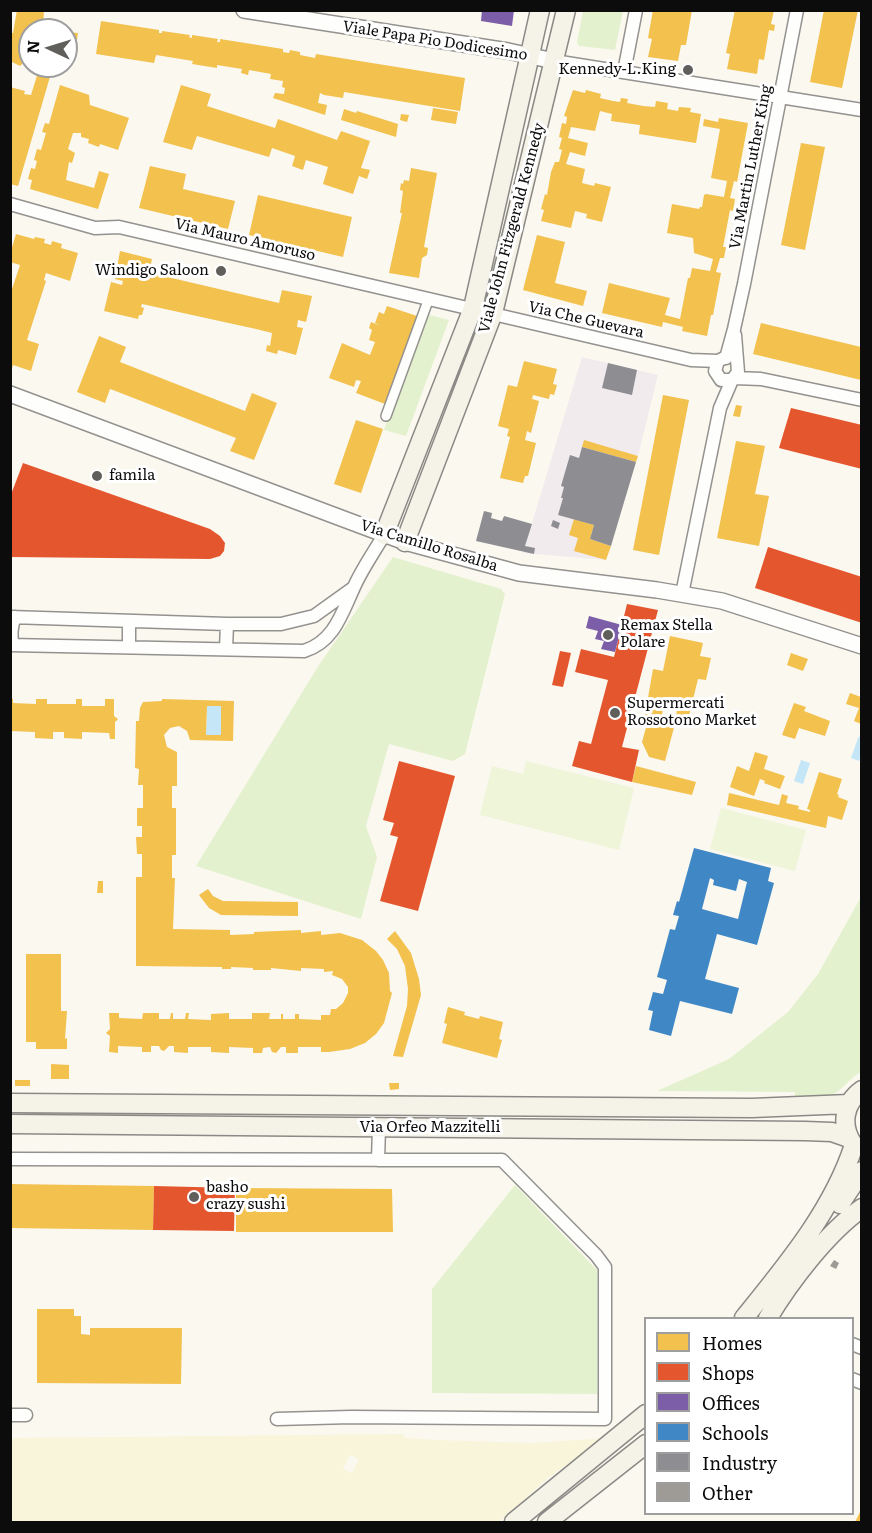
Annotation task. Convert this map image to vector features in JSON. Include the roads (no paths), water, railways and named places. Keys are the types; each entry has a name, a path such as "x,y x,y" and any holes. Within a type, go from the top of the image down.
{"main road":[{"name":"Viale John Fitzgerald Kennedy","path":"384,535 473,308 540,10"},
{"name":"Viale John Fitzgerald Kennedy","path":"405,542 493,313 566,10"},
{"path":"745,1317 813,1226 848,1165 855,1145 845,1121 849,1104 861,1090"},
{"name":"Via Orfeo Mazzitelli","path":"10,1102 741,1108 849,1104"},
{"path":"129,1103 129,1126"},
{"path":"171,1104 168,1119 171,1126"},
{"name":"Via Orfeo Mazzitelli","path":"10,1124 805,1131 832,1132 855,1145"},
{"path":"804,1268 825,1227 861,1171"},
{"path":"769,1317 804,1268 846,1219 861,1208"},
{"path":"514,1522 644,1415"},
{"path":"547,1522 644,1445"}],"street":[{"name":"Viale Papa Pio Dodicesimo","path":"244,10 554,61"},
{"path":"624,72 636,10"},
{"name":"Via Martin Luther King","path":"729,361 797,10"},
{"path":"554,61 861,110"},
{"name":"Via Mauro Amoruso","path":"10,204 95,228 119,227 473,308"},
{"path":"386,416 429,298"},
{"name":"Via Che Guevara","path":"473,308 691,360 729,361 761,379"},
{"name":"Via Che Guevara","path":"691,360 717,377"},
{"path":"682,594 720,408 738,372 729,361 715,369 720,408"},
{"path":"717,377 724,381 734,379"},
{"name":"Via Che Guevara","path":"734,379 761,379 861,400"},
{"name":"Via Camillo Rosalba","path":"10,394 405,542 519,573 722,601 861,645"},
{"path":"354,587 314,616 281,624 13,617 12,645 297,651 314,648 330,635 384,535"},
{"path":"129,621 129,647"},
{"path":"226,649 227,624"},
{"path":"378,1160 380,1127"},
{"path":"10,1159 502,1160 605,1267 605,1419 351,1417 277,1419"},
{"path":"10,1415 27,1415"}],"water":[{"path":"207,706 221,706 221,735 206,735"},
{"path":"861,735 861,755 859,761 851,758"},
{"path":"801,760 810,763 803,784 794,781"}],"place":[{"name":"Kennedy-L.King","path":"688,70"},
{"name":"Windigo Saloon","path":"221,271"},
{"name":"famila","path":"97,476"},
{"name":"Remax Stella Polare","path":"608,635"},
{"name":"Supermercati Rossotono Market","path":"615,713"},
{"name":"basho crazy sushi","path":"194,1197"}]}
